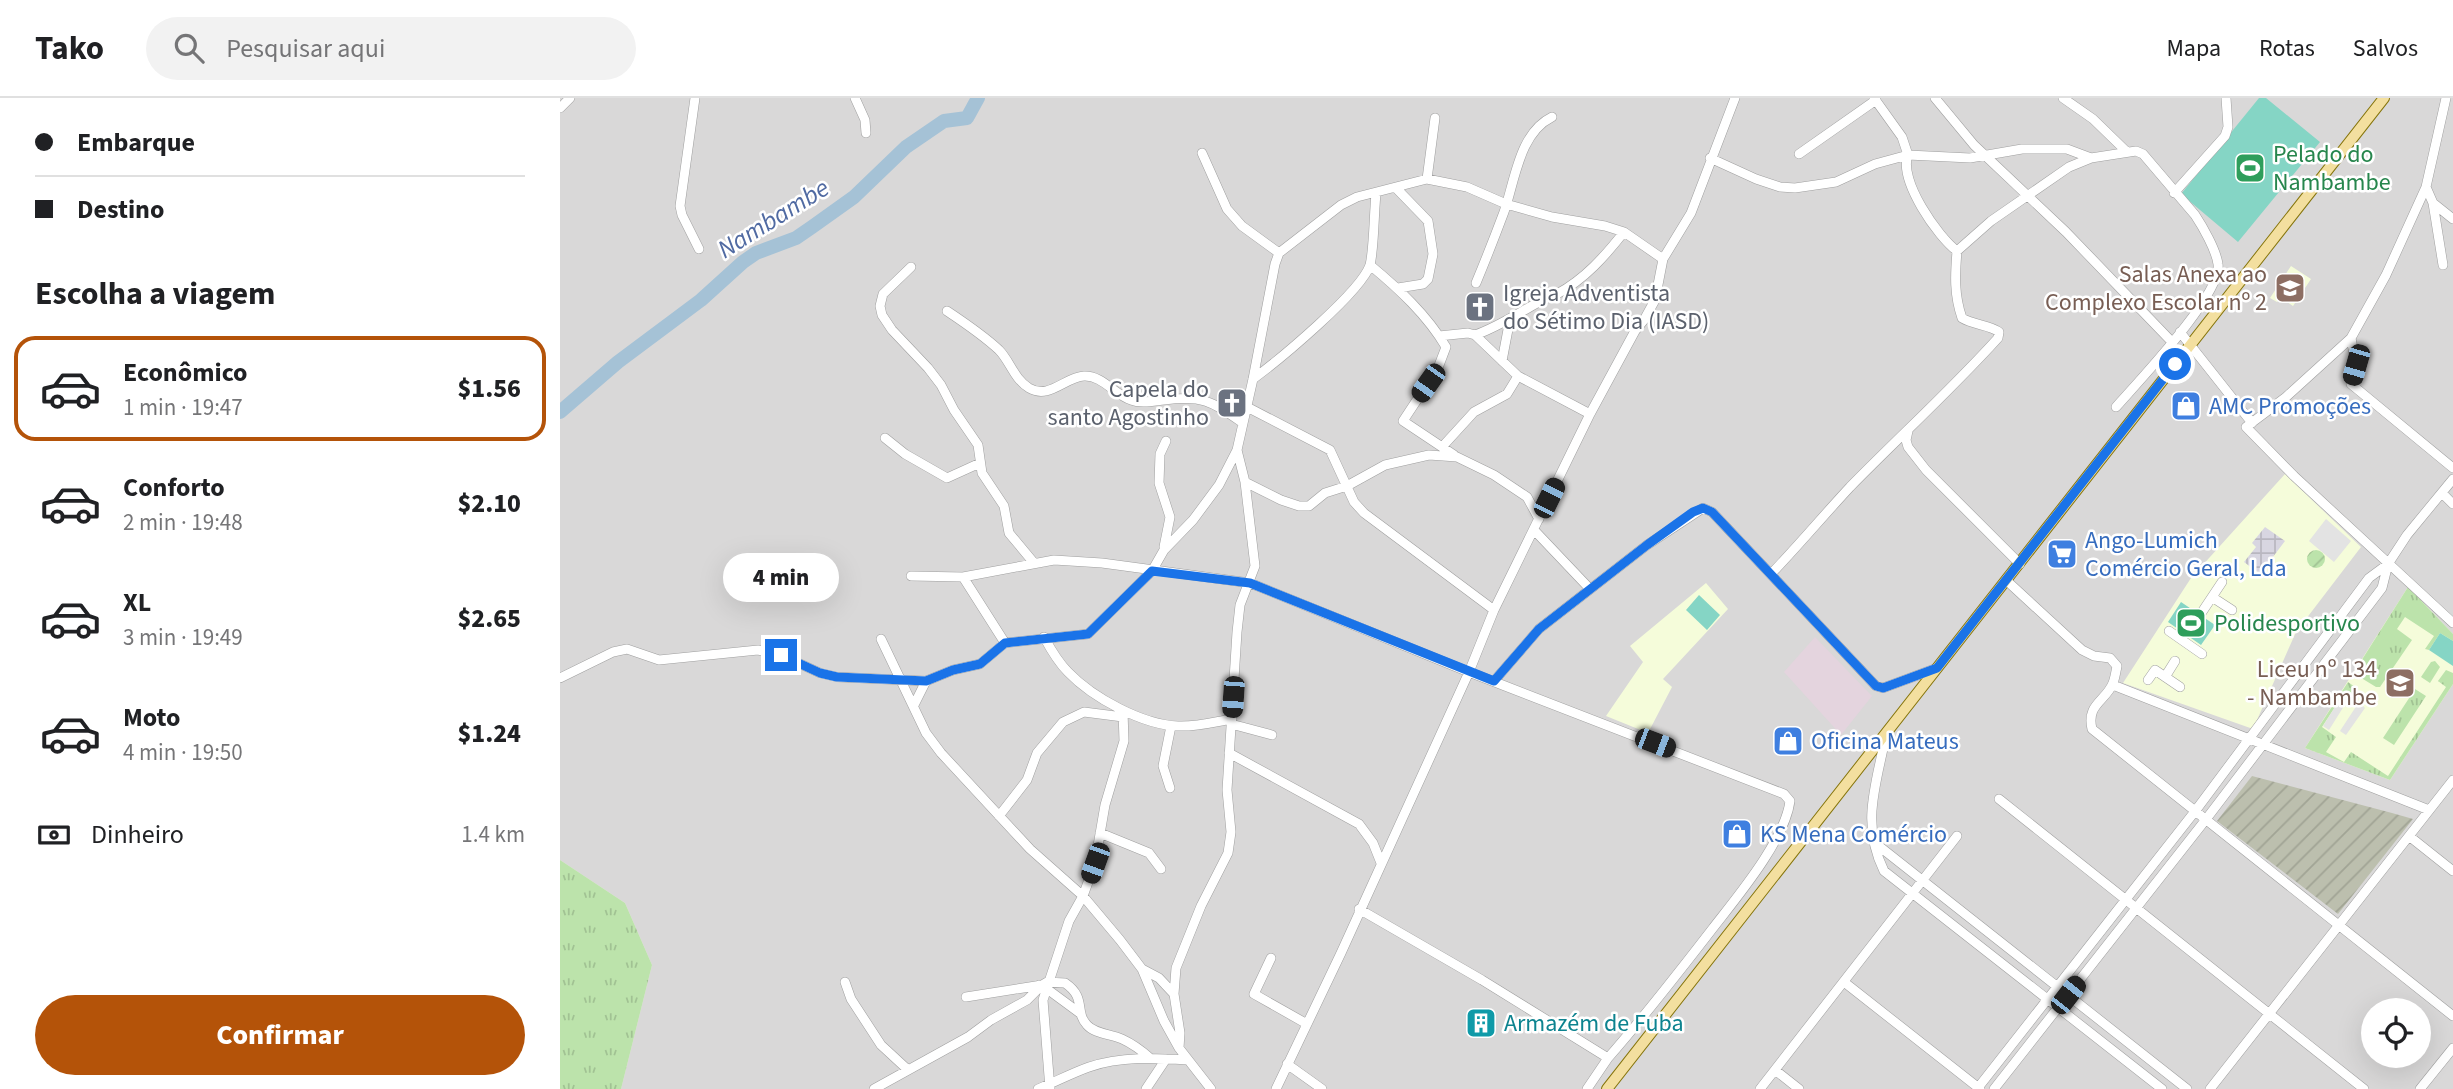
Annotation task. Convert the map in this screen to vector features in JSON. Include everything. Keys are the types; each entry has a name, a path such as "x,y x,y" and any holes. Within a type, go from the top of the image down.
{"main road":[{"path":"1607,1089 2384,98"}],"street":[{"path":"560,108 570,98"},
{"path":"695,98 680,206 699,249"},
{"path":"855,98 866,133"},
{"path":"1276,1089 1469,672 1493,610 1590,414 1634,331 1644,320 1655,300 1663,259 1691,213 1735,98"},
{"path":"1935,98 1974,145 2172,342"},
{"path":"2063,98 2093,119 2127,152"},
{"path":"2174,193 2225,136 2228,127 2226,98"},
{"path":"2446,98 2426,187 2386,275 2351,338 2286,397 2246,427 2294,476 2453,623"},
{"path":"1771,574 1852,485 1998,338 1999,332 1994,327 1974,325 1962,318 1957,304 1955,280 1957,251 1913,194 1906,161 1908,155 1902,137 1875,99 1799,154"},
{"path":"1476,283 1524,150 1540,124 1552,117"},
{"path":"1427,179 1435,118"},
{"path":"1710,158 1756,179 1780,187 1795,188 1836,182 1875,164 1908,155 1970,159 2002,151 2067,149 2091,158"},
{"path":"1957,251 1991,221 2069,167 2091,158 2136,151 2143,154 2202,226 2218,264 2218,272 2204,301 2116,407"},
{"path":"1202,153 1227,209 1242,226 1279,253"},
{"path":"560,678 613,652 627,649 659,660 758,650 781,655 820,673 837,677 926,681 953,670 980,664 1005,643 1088,634 1152,571 1164,550 1193,520 1219,485 1237,450 1279,253 1341,205 1357,197 1427,179 1467,187 1506,204 1624,232 1663,259"},
{"path":"2426,187 2433,203 2443,265"},
{"path":"1396,188 1427,221 1433,254 1428,279 1423,284 1398,288"},
{"path":"1253,379 1333,310 1370,265 1376,194"},
{"path":"2433,203 2453,219"},
{"path":"1475,335 1496,328 1558,294 1601,261 1624,232"},
{"path":"1370,265 1398,288 1446,347 1438,368 1403,421 1457,457 1494,475 1527,497 1538,519"},
{"path":"911,267 883,294 880,306 882,315 941,385 954,410 978,444 986,482 1004,506 1009,533 1034,563"},
{"path":"947,311 1001,352 1012,371 1029,388 1043,391 1058,388 1074,378 1086,376 1095,378 1133,401 1203,399 1243,423"},
{"path":"1502,360 1510,319"},
{"path":"2180,332 2252,423"},
{"path":"1439,336 1468,333 1475,335 1518,376 1590,414"},
{"path":"2351,338 2356,365 2351,384 2453,468"},
{"path":"1442,447 1474,412 1507,394 1518,376"},
{"path":"1247,407 1330,450 1354,502 1364,513 1493,610"},
{"path":"1909,429 1906,440 1908,447 1926,470 2020,564"},
{"path":"886,438 905,454 947,478 980,463"},
{"path":"1164,550 1170,517 1159,483 1160,454 1166,441"},
{"path":"1180,1048 1174,994 1176,968 1201,906 1228,853 1231,832 1227,790 1240,605 1255,566 1245,482 1237,450"},
{"path":"1245,482 1260,491 1299,506 1309,506 1325,494 1385,466 1429,455 1457,457"},
{"path":"1994,1089 2207,818 2382,588 2388,564 2407,535 2453,479"},
{"path":"2442,493 2453,504"},
{"path":"1494,681 1539,629 1647,545 1693,512 1703,508 1712,512 1876,686 1883,688 1937,668"},
{"path":"1534,530 1590,589"},
{"path":"911,576 963,577 1054,560 1102,563 1250,583 1469,672 1784,794 1790,801 1788,816 1751,879 1650,1010 1608,1058 1587,1089"},
{"path":"1844,982 1978,1088 2196,810 2369,578 2388,564"},
{"path":"963,577 1005,643"},
{"path":"2007,581 2082,650 2094,656 2110,658 2117,666 2113,685 2097,702 2090,719 2092,729 2453,1016"},
{"path":"2200,615 2222,582"},
{"path":"2212,597 2232,610"},
{"path":"2169,631 2202,654"},
{"path":"1044,637 1054,656 1069,673 1123,714"},
{"path":"881,639 926,733 1030,849 1083,896 1142,969 1164,1021 1188,1060 1211,1089"},
{"path":"2165,677 2175,661"},
{"path":"2148,680 2155,670 2180,687"},
{"path":"914,705 926,681"},
{"path":"2113,685 2429,810"},
{"path":"999,816 1027,780 1037,753 1063,722 1084,712 1123,714 1171,726 1231,721 1272,735"},
{"path":"1050,1087 1042,1007 1043,985 1095,863 1105,805 1124,741 1123,714"},
{"path":"1170,788 1163,766 1171,726"},
{"path":"1886,732 1870,820 1884,871 2162,1089"},
{"path":"1229,753 1359,824 1370,837 1381,863"},
{"path":"2210,1089 2453,780"},
{"path":"1999,799 2364,1089"},
{"path":"1100,833 1149,853 1161,869"},
{"path":"1370,837 1394,835"},
{"path":"1760,1089 1957,836"},
{"path":"2409,836 2453,871"},
{"path":"1875,843 2187,1089"},
{"path":"1751,879 1764,888"},
{"path":"1359,909 1482,979 1608,1058"},
{"path":"1271,958 1254,994 1307,1024"},
{"path":"1142,969 1159,978 1174,994"},
{"path":"966,997 1061,981 1070,986 1079,997 1081,1014 1086,1025 1093,1030 1120,1038 1150,1058"},
{"path":"845,982 851,999 881,1045 907,1069"},
{"path":"1043,985 1081,1014"},
{"path":"874,1089 968,1037 991,1020 1027,1000 1043,985"},
{"path":"2420,1089 2453,1048"},
{"path":"1038,1089 1050,1087 1089,1067 1127,1059 1188,1060"},
{"path":"1146,1089 1166,1059"},
{"path":"1287,1064 1322,1089"},
{"path":"1775,1070 1799,1089"},
{"path":"1200,1089 1203,1078"}],"shaded area":[{"path":"560,98 2453,98 2453,1089 621,1089 652,965 625,903 560,860"},
{"name":"Pelado do Nambambe","path":"2259,98 2266,98 2320,142 2238,242 2181,194"},
{"name":"Salas Anexa ao Complexo Escolar nº 2","path":"2291,266 2311,279 2293,306 2281,298 2277,302 2270,298"},
{"path":"2285,474 2361,547 2296,632 2253,729 2123,683 2191,578"},
{"path":"2326,519 2351,541 2334,562 2309,541"},
{"path":"2265,527 2285,541 2260,574 2244,562 2256,547 2252,543"},
{"path":"1706,583 1728,609 1663,679 1672,687 1648,733 1606,716 1643,662 1630,646"},
{"name":"Liceu nº 134 - Nambambe","path":"2408,587 2453,634 2453,684 2390,780 2305,748"},
{"path":"1699,595 1720,615 1707,630 1686,610"},
{"name":"Polidesportivo","path":"2181,602 2215,625 2201,645 2168,622"},
{"path":"2440,633 2453,641 2453,666 2429,650"},
{"path":"1815,637 1872,696 1841,735 1784,672"},
{"path":"2343,694 2349,698 2329,730 2323,726"},
{"path":"2359,702 2365,708 2346,735 2340,731"},
{"path":"2252,776 2413,819 2338,914 2217,821"}],"green space":[{"path":"2316,550 2322,553 2325,559 2322,565 2316,568 2310,565 2307,559 2310,553"},
{"path":"2408,587 2453,634 2453,641 2440,633 2429,650 2425,649 2434,636 2405,617 2397,629 2412,640 2380,687 2376,687 2358,676 2360,672 2356,669"},
{"path":"2435,661 2440,667 2430,683 2421,677 2431,662"},
{"path":"2446,670 2453,673 2453,684 2390,780 2305,748 2348,682 2356,691 2351,698 2343,695 2322,727 2336,737 2326,752 2344,762 2351,752 2388,776 2446,687 2438,681"},
{"path":"2415,689 2426,696 2394,745 2383,738"},
{"path":"560,860 625,903 652,965 621,1089 560,1089"}],"waterway":[{"name":"Nambambe","path":"560,412 618,362 701,300 743,262 756,253 796,238 812,227 854,197 906,147 944,121 967,118 978,98"}],"place":[{"name":"Pelado do Nambambe","path":"2250,168"},
{"name":"Salas Anexa ao Complexo Escolar nº 2","path":"2290,288"},
{"name":"Igreja Adventista do Sétimo Dia (IASD)","path":"1480,307"},
{"name":"Capela do santo Agostinho","path":"1232,403"},
{"name":"AMC Promoções","path":"2186,406"},
{"name":"Ango-Lumich Comércio Geral, Lda","path":"2062,554"},
{"name":"Polidesportivo","path":"2191,623"},
{"name":"Liceu nº 134 - Nambambe","path":"2400,683"},
{"name":"Oficina Mateus","path":"1788,741"},
{"name":"KS Mena Comércio","path":"1737,834"},
{"name":"Armazém de Fuba","path":"1481,1023"}],"route":[{"path":"781,655 820,673 837,677 926,681 953,670 980,664 1005,643 1088,634 1152,571 1250,583 1494,681 1539,629 1647,545 1693,512 1703,508 1712,512 1876,686 1883,688 1937,668 2175,364"}]}
